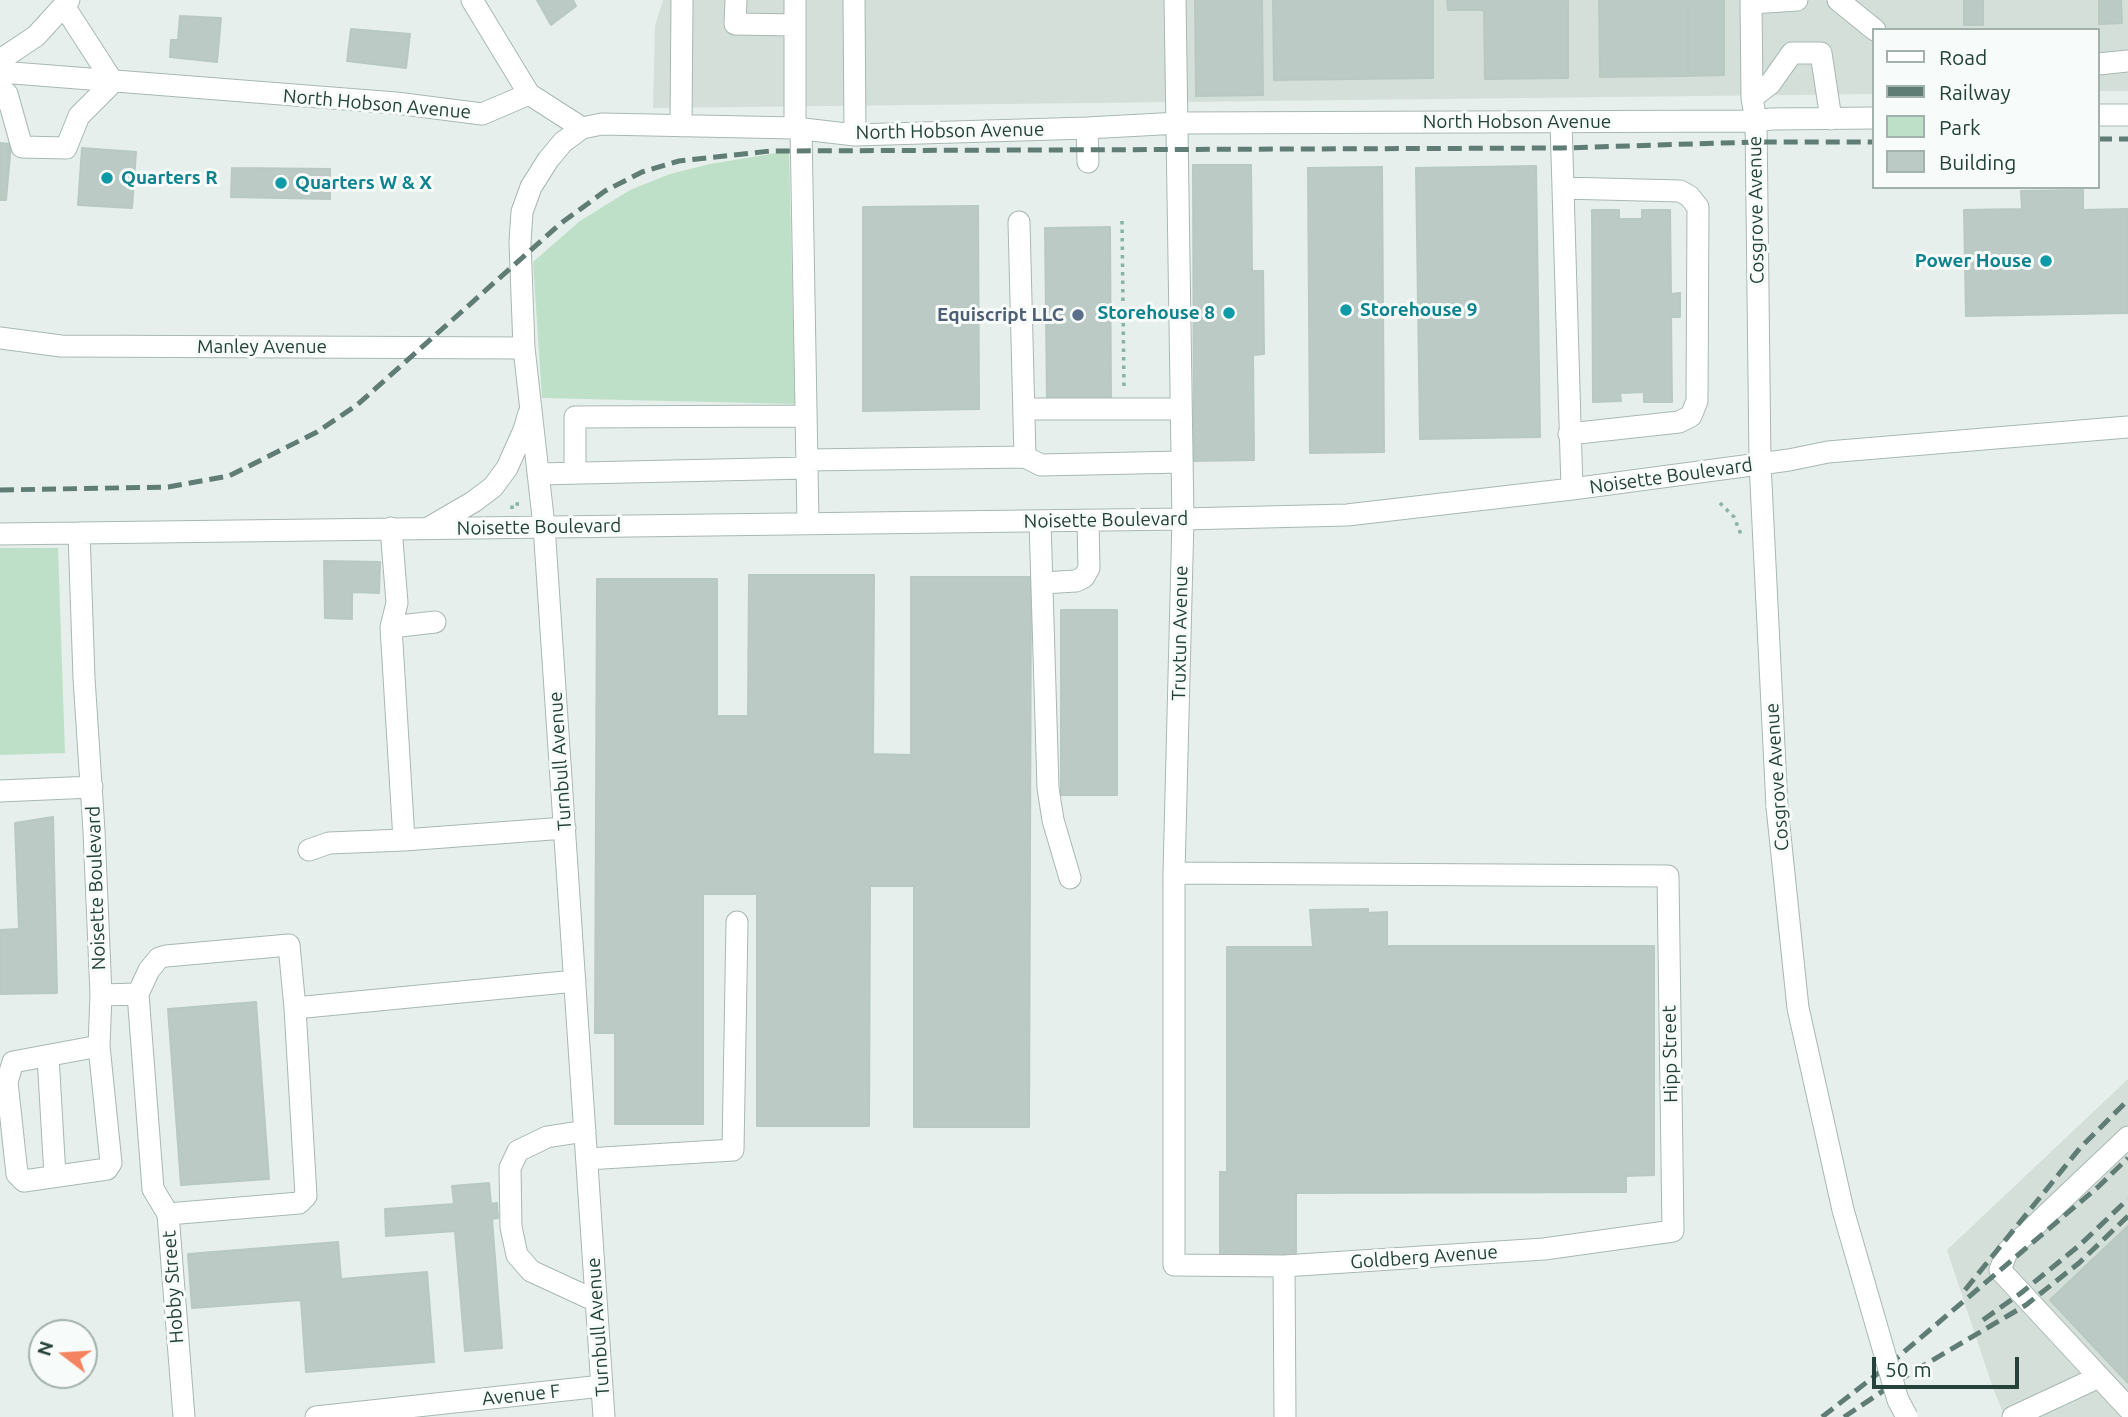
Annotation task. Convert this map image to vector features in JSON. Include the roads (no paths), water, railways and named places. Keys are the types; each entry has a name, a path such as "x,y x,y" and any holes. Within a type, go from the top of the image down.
{"street":[{"path":"471,0 529,94 582,128"},
{"path":"681,126 682,0"},
{"path":"736,0 735,24 795,25"},
{"path":"795,0 808,523"},
{"path":"854,0 855,135"},
{"name":"Truxtun Avenue","path":"1174,1265 1174,873 1183,519 1175,0"},
{"path":"1751,1 1797,0"},
{"path":"1838,0 1873,28"},
{"name":"Cosgrove Avenue","path":"1751,1 1752,98 1756,121 1760,463 1777,807 1798,1008 1843,1210 1898,1400 1907,1417"},
{"path":"0,60 36,36 66,3 113,82 79,116 66,148 22,147 6,94 0,87"},
{"path":"1752,98 1770,84 1791,53 1821,53 1831,119"},
{"path":"2100,64 2128,61"},
{"name":"North Hobson Avenue","path":"0,72 396,103 482,114 529,94"},
{"path":"2100,115 2128,115"},
{"name":"North Hobson Avenue","path":"582,128 601,124 798,128 855,135 1178,123 1756,121 1872,118"},
{"path":"1561,122 1572,489"},
{"name":"Turnbull Avenue","path":"582,128 563,142 531,187 522,212 520,242 524,348 544,526 604,1417"},
{"path":"1087,128 1088,162"},
{"path":"1563,188 1680,191 1689,196 1698,208 1697,401 1691,416 1679,422 1569,434"},
{"path":"1019,222 1026,457"},
{"name":"Manley Avenue","path":"0,338 61,346 524,348"},
{"path":"428,528 493,487 507,468 524,430 531,405"},
{"path":"1024,409 1181,409"},
{"path":"575,473 575,417 806,415"},
{"name":"Noisette Boulevard","path":"0,534 1347,515 1572,489 1828,452 2128,427"},
{"path":"538,474 1026,457 1041,465 1182,462"},
{"path":"1042,583 1076,582 1084,577 1089,568 1088,520"},
{"path":"1040,521 1048,788 1053,820 1070,878"},
{"path":"391,528 397,603 391,627 404,840"},
{"name":"Noisette Boulevard","path":"79,533 101,995 138,994"},
{"path":"391,627 435,622"},
{"path":"0,791 92,787"},
{"path":"309,849 329,843 565,828"},
{"name":"Hipp Street","path":"1174,873 1668,876 1673,1231"},
{"path":"587,1159 733,1150 737,922"},
{"path":"138,994 149,970 159,958 289,945 306,1196 299,1203 168,1214"},
{"path":"295,1008 575,981"},
{"name":"Hobby Street","path":"138,994 153,1189 168,1214 184,1417"},
{"path":"99,1046 13,1062 7,1082 17,1174 24,1181 107,1169 111,1163 99,1046 101,995"},
{"path":"48,1056 55,1177"},
{"path":"585,1131 547,1137 518,1151 510,1168 512,1227 517,1255 531,1271 596,1301"},
{"path":"2128,1137 2007,1252 2000,1270 2128,1408"},
{"name":"Goldberg Avenue","path":"1174,1265 1283,1266 1544,1249 1673,1231"},
{"path":"1283,1266 1285,1417"},
{"path":"2013,1417 2099,1377"},
{"name":"Avenue F","path":"316,1417 602,1386"}],"railway":[{"path":"2100,139 2128,139"},
{"path":"0,490 168,487 229,476 317,432 357,405 560,224 605,191 642,172 679,161 770,151 1562,148 1755,142 1872,142"},
{"path":"1965,1290 2080,1148 2128,1100"},
{"path":"1822,1417 1885,1368 2098,1187 2128,1158"},
{"path":"1983,1320 2081,1244 2128,1199"},
{"path":"1844,1417 1904,1377 2026,1305 2079,1263 2128,1216"}],"place":[{"name":"Quarters R","path":"107,178"},
{"name":"Quarters W & X","path":"281,183"},
{"name":"Power House","path":"2046,261"},
{"name":"Storehouse 9","path":"1346,310"},
{"name":"Storehouse 8","path":"1229,313"},
{"name":"Equiscript LLC","path":"1078,315"}]}
